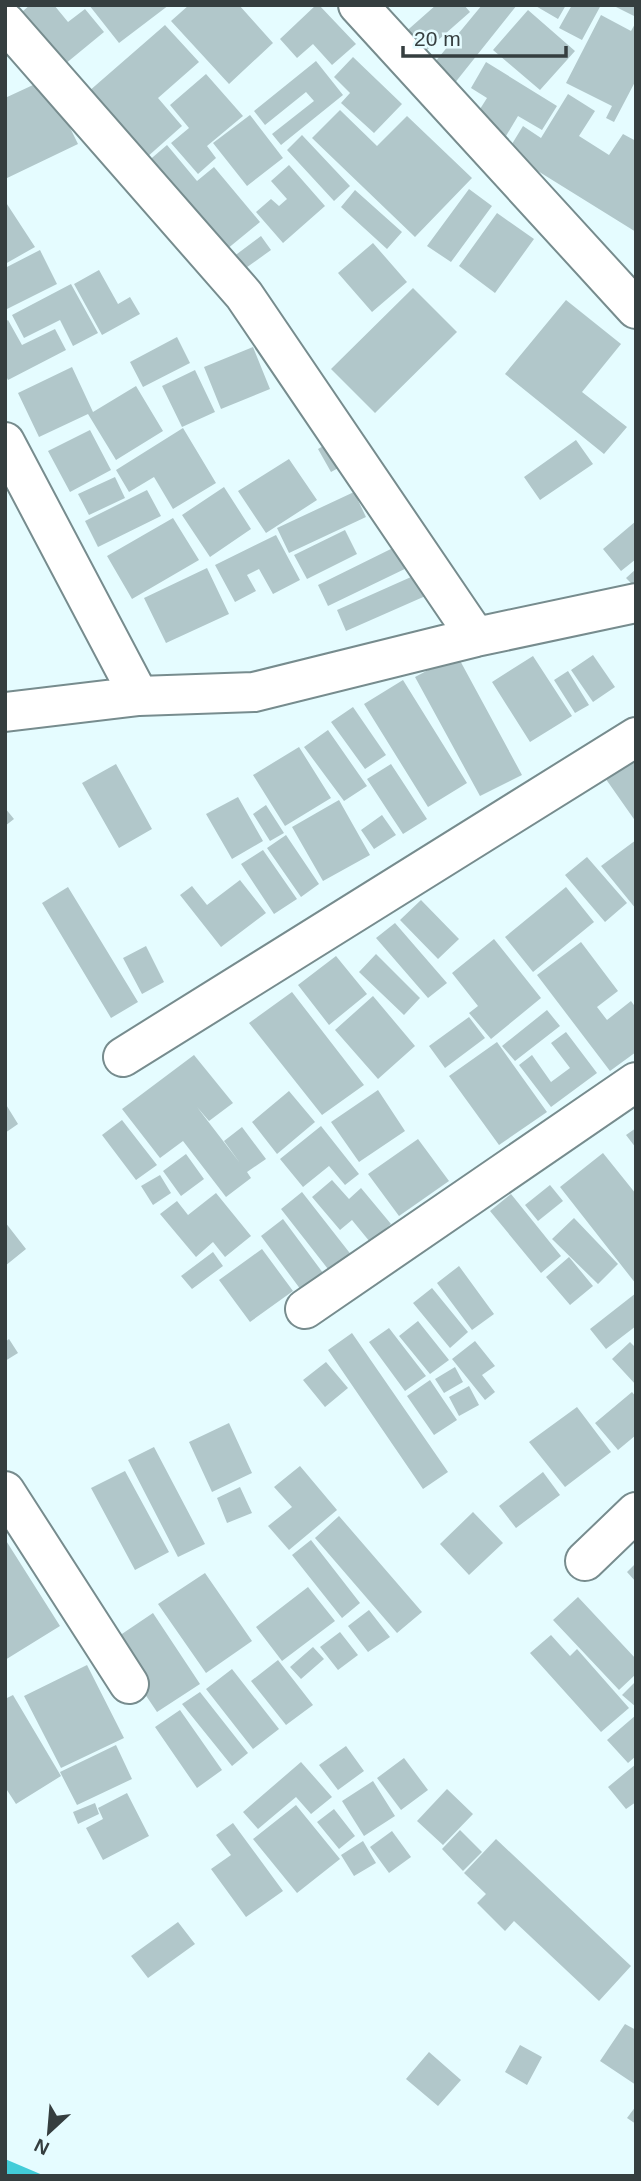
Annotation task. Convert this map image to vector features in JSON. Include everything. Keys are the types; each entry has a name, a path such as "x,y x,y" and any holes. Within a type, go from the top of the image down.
{"street":[{"path":"358,5 636,309"},
{"path":"5,22 244,295 476,637"},
{"path":"5,442 139,696"},
{"path":"5,712 139,696 254,692 476,637 636,603"},
{"path":"123,1057 636,737"},
{"path":"305,1309 636,1082"},
{"path":"5,1491 129,1684"},
{"path":"585,1561 636,1512"}],"water":[{"path":"5,2159 45,2176 5,2176"}],"building":[{"path":"30,5 54,5 68,22 85,9 104,32 59,69 16,17"},
{"path":"89,5 169,5 119,43"},
{"path":"189,5 239,5 273,43 229,84 171,21"},
{"path":"316,5 356,44 332,65 313,44 297,58 280,39"},
{"path":"436,5 464,5 470,12 420,56 402,35"},
{"path":"482,5 517,5 450,89 430,68"},
{"path":"534,5 566,5 558,19"},
{"path":"572,5 601,5 582,40 559,28"},
{"path":"612,5 636,5 636,17"},
{"path":"528,10 575,51 540,90 493,50"},
{"path":"601,15 631,31 636,22 636,80 614,122 606,118 612,106 566,83"},
{"path":"165,25 199,62 158,98 182,126 146,158 88,92"},
{"path":"353,57 402,104 374,133 341,103 350,93 334,77"},
{"path":"316,61 343,95 281,145 272,134 314,101 306,92 265,125 254,111"},
{"path":"486,62 557,106 542,130 518,116 506,136 475,117 487,98 471,88"},
{"path":"206,74 243,116 207,146 216,158 198,174 171,143 189,128 170,105"},
{"path":"46,79 78,144 5,179 5,98"},
{"path":"568,94 595,111 579,136 609,155 623,134 636,141 636,232 507,152 523,126 541,138"},
{"path":"340,110 377,146 407,116 472,178 415,237 312,138"},
{"path":"250,115 283,158 247,186 213,143"},
{"path":"302,135 350,186 334,201 287,150"},
{"path":"167,145 197,181 214,167 260,222 221,254 146,163"},
{"path":"289,165 325,206 283,243 256,212 271,199 279,206 287,199 271,181"},
{"path":"469,189 492,206 451,262 427,246"},
{"path":"355,190 402,232 387,249 341,207"},
{"path":"5,201 35,247 5,264"},
{"path":"497,213 534,239 495,293 459,266"},
{"path":"261,236 271,250 243,270 233,257"},
{"path":"373,243 407,282 372,312 338,273"},
{"path":"40,250 57,284 5,310 5,268"},
{"path":"99,270 118,304 130,297 140,314 102,335 74,284"},
{"path":"71,284 98,333 73,346 60,320 24,338 12,315"},
{"path":"413,288 457,332 375,413 331,369"},
{"path":"566,300 621,344 582,392 627,427 604,454 505,374"},
{"path":"8,320 22,345 55,329 66,350 8,380 5,374 5,322"},
{"path":"177,337 190,363 143,387 130,362"},
{"path":"253,347 270,389 221,409 204,367"},
{"path":"72,367 93,412 136,386 163,431 116,460 88,414 39,437 18,393"},
{"path":"195,370 215,412 182,427 162,386"},
{"path":"183,428 216,483 173,509 154,477 129,492 116,470"},
{"path":"90,430 111,470 70,492 48,451"},
{"path":"336,439 349,462 331,472 318,449"},
{"path":"576,440 593,464 540,500 524,477"},
{"path":"289,459 317,500 266,533 238,491"},
{"path":"115,477 125,498 89,515 78,494"},
{"path":"224,487 251,529 210,557 182,515"},
{"path":"147,490 161,516 98,547 85,521"},
{"path":"354,492 366,517 289,553 277,528"},
{"path":"173,518 199,560 132,599 107,556"},
{"path":"636,521 636,559 621,571 603,549"},
{"path":"345,530 357,554 307,579 294,555"},
{"path":"276,535 300,580 273,594 259,569 247,575 256,591 235,602 215,565"},
{"path":"403,543 413,565 328,606 318,585"},
{"path":"207,568 229,614 166,643 144,598"},
{"path":"636,569 636,588 626,578"},
{"path":"420,573 430,594 346,631 337,610"},
{"path":"457,655 522,775 480,796 415,677"},
{"path":"593,655 615,687 593,702 571,670"},
{"path":"533,656 572,716 530,742 492,682"},
{"path":"568,671 589,705 575,713 554,680"},
{"path":"403,680 467,783 428,807 364,704"},
{"path":"353,707 386,755 365,769 331,722"},
{"path":"328,730 367,786 344,801 304,747"},
{"path":"299,747 331,798 285,826 253,775"},
{"path":"636,753 636,822 603,775"},
{"path":"116,764 152,829 119,848 82,783"},
{"path":"391,764 427,819 403,834 367,779"},
{"path":"238,797 263,841 232,859 206,814"},
{"path":"339,800 370,855 323,881 292,827"},
{"path":"266,805 284,833 270,841 253,814"},
{"path":"5,808 14,819 5,826"},
{"path":"382,815 396,835 374,849 361,830"},
{"path":"286,835 319,884 301,897 267,848"},
{"path":"636,840 636,909 601,866"},
{"path":"263,850 297,899 274,914 241,864"},
{"path":"587,857 627,903 605,922 565,875"},
{"path":"240,880 266,913 221,947 180,895 192,886 207,905"},
{"path":"68,887 138,1002 111,1018 42,903"},
{"path":"566,887 594,922 533,972 505,937"},
{"path":"421,900 459,939 438,959 400,920"},
{"path":"395,923 447,983 428,998 376,938"},
{"path":"494,939 541,998 491,1039 469,1013 478,1006 452,973"},
{"path":"581,942 618,991 597,1007 607,1020 631,1001 636,1008 636,1052 610,1071 537,975"},
{"path":"146,946 164,982 142,994 123,958"},
{"path":"376,954 420,998 404,1015 359,972"},
{"path":"336,956 367,994 329,1025 298,985"},
{"path":"292,992 364,1085 322,1115 249,1023"},
{"path":"373,996 415,1046 378,1079 335,1030"},
{"path":"547,1010 560,1026 515,1061 502,1046"},
{"path":"469,1017 485,1038 445,1068 429,1046"},
{"path":"566,1032 597,1073 551,1107 519,1065 532,1055 551,1082 570,1068 551,1043"},
{"path":"497,1042 547,1112 499,1145 449,1076"},
{"path":"194,1055 233,1103 209,1121 197,1107 240,1163 224,1141 242,1127 266,1159 247,1172 251,1178 226,1197 183,1141 160,1158 122,1109"},
{"path":"378,1090 405,1131 359,1162 331,1122"},
{"path":"289,1091 315,1122 277,1154 252,1122"},
{"path":"5,1103 18,1124 5,1133"},
{"path":"122,1120 157,1165 136,1180 102,1135"},
{"path":"321,1126 359,1174 345,1185 329,1166 303,1187 280,1159"},
{"path":"636,1128 636,1148 626,1135"},
{"path":"418,1139 449,1181 399,1216 368,1174"},
{"path":"603,1153 636,1194 636,1284 560,1187"},
{"path":"186,1154 204,1179 181,1196 163,1171"},
{"path":"160,1175 171,1193 153,1205 141,1186"},
{"path":"332,1180 349,1199 361,1188 391,1224 370,1242 352,1220 340,1230 312,1197"},
{"path":"550,1185 563,1201 538,1221 525,1205"},
{"path":"302,1192 356,1261 335,1278 281,1209"},
{"path":"216,1193 251,1236 225,1257 213,1242 196,1257 160,1214 177,1201 188,1215"},
{"path":"511,1194 561,1256 541,1273 490,1211"},
{"path":"574,1218 618,1264 598,1284 552,1239"},
{"path":"283,1219 323,1273 301,1290 261,1236"},
{"path":"5,1222 26,1249 5,1266"},
{"path":"262,1249 293,1291 250,1322 219,1280"},
{"path":"213,1252 223,1266 192,1289 181,1276"},
{"path":"569,1257 593,1286 570,1305 546,1277"},
{"path":"459,1266 494,1314 472,1330 437,1283"},
{"path":"432,1288 468,1332 450,1348 413,1303"},
{"path":"636,1293 636,1326 606,1349 590,1329"},
{"path":"418,1321 449,1360 430,1374 399,1336"},
{"path":"389,1328 426,1376 405,1391 369,1342"},
{"path":"352,1333 448,1472 423,1489 328,1350"},
{"path":"9,1339 18,1353 5,1361 5,1342"},
{"path":"475,1341 495,1366 482,1375 495,1392 485,1400 452,1359"},
{"path":"630,1342 636,1348 636,1385 612,1359"},
{"path":"326,1362 348,1388 325,1407 303,1380"},
{"path":"455,1367 463,1382 444,1393 435,1379"},
{"path":"430,1380 457,1420 434,1435 407,1396"},
{"path":"469,1386 479,1405 459,1416 449,1397"},
{"path":"632,1392 636,1397 636,1435 618,1450 595,1423"},
{"path":"577,1407 611,1452 565,1487 529,1442"},
{"path":"229,1423 252,1473 212,1492 189,1442"},
{"path":"154,1447 205,1544 178,1557 128,1460"},
{"path":"300,1466 337,1510 289,1550 268,1526 292,1507 274,1487"},
{"path":"125,1471 169,1552 135,1570 91,1488"},
{"path":"543,1472 560,1495 516,1528 499,1506"},
{"path":"240,1487 252,1513 227,1523 217,1498"},
{"path":"473,1512 503,1543 469,1575 440,1544"},
{"path":"339,1516 422,1612 397,1633 315,1538"},
{"path":"5,1539 60,1626 5,1660"},
{"path":"311,1540 360,1603 342,1618 292,1555"},
{"path":"636,1563 636,1582 627,1572"},
{"path":"205,1573 252,1641 206,1673 158,1604"},
{"path":"308,1587 335,1621 282,1661 256,1627"},
{"path":"578,1597 636,1659 636,1674 619,1690 553,1620"},
{"path":"369,1610 390,1637 368,1652 348,1626"},
{"path":"153,1613 200,1684 157,1712 110,1642"},
{"path":"340,1632 358,1655 338,1670 320,1647"},
{"path":"551,1635 570,1656 577,1649 629,1708 601,1732 530,1653"},
{"path":"313,1647 324,1659 301,1679 290,1667"},
{"path":"278,1660 313,1705 286,1725 251,1681"},
{"path":"87,1665 124,1738 61,1768 24,1696"},
{"path":"232,1669 279,1729 253,1749 206,1689"},
{"path":"636,1681 636,1707 622,1695"},
{"path":"200,1692 248,1753 232,1766 182,1704"},
{"path":"13,1695 61,1776 16,1804 5,1787 5,1699"},
{"path":"180,1710 222,1770 197,1788 155,1727"},
{"path":"636,1715 636,1756 628,1763 607,1740"},
{"path":"116,1745 132,1779 77,1805 60,1772"},
{"path":"346,1746 364,1771 338,1790 319,1765"},
{"path":"404,1758 428,1790 401,1810 377,1778"},
{"path":"301,1762 332,1797 311,1814 296,1797 258,1829 243,1812"},
{"path":"636,1764 636,1802 626,1809 608,1787"},
{"path":"373,1781 395,1816 364,1836 342,1801"},
{"path":"447,1789 473,1814 443,1845 417,1821"},
{"path":"127,1793 149,1836 103,1860 86,1828 103,1819 98,1808"},
{"path":"95,1803 99,1814 78,1824 73,1812"},
{"path":"296,1805 340,1859 297,1893 253,1839"},
{"path":"334,1809 355,1836 339,1849 317,1822"},
{"path":"233,1823 283,1891 246,1917 211,1869 231,1855 216,1835"},
{"path":"460,1830 482,1852 463,1871 442,1849"},
{"path":"392,1831 411,1857 389,1873 370,1847"},
{"path":"496,1839 631,1966 599,2001 514,1921 505,1931 477,1903 486,1894 464,1873"},
{"path":"363,1841 376,1863 354,1876 341,1855"},
{"path":"178,1922 195,1944 148,1978 131,1956"},
{"path":"625,2024 636,2030 636,2085 600,2061"},
{"path":"520,2045 542,2057 527,2085 505,2072"},
{"path":"429,2052 461,2080 438,2106 406,2079"},
{"path":"636,2106 636,2124 627,2118"}]}
